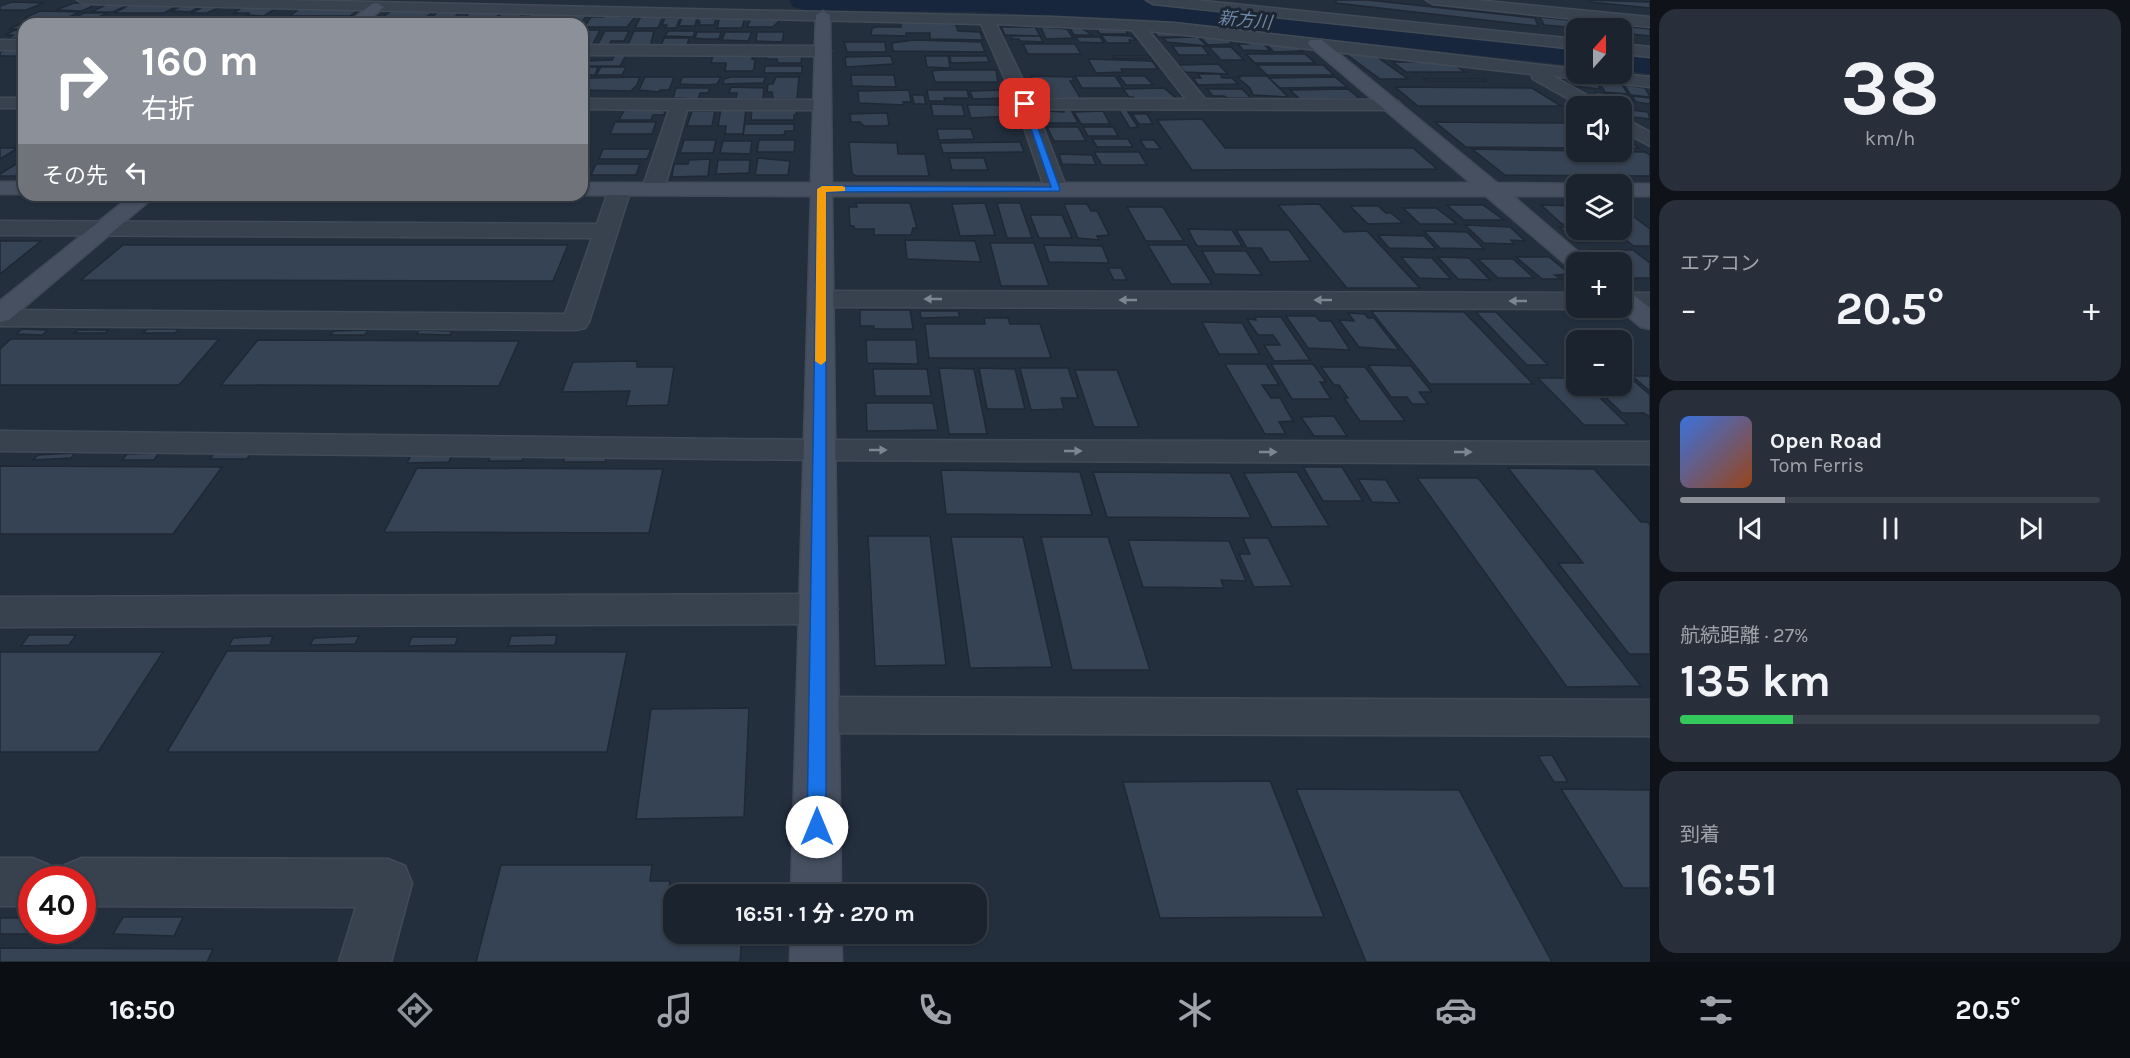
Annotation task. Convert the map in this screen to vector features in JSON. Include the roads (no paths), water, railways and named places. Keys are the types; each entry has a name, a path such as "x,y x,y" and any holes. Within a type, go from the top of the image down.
{"street":[{"path":"84,0 1052,21 1175,28 1650,82"},
{"path":"1153,0 1566,43"},
{"path":"1433,0 1650,22"},
{"path":"209,18 235,3"},
{"path":"363,18 377,6"},
{"path":"816,884 823,15"},
{"path":"987,21 1025,104 1056,189"},
{"path":"1137,26 1199,104"},
{"path":"1316,43 1566,252"},
{"path":"0,45 18,45"},
{"path":"588,50 823,51"},
{"path":"1632,50 1650,52"},
{"path":"1527,68 1576,96"},
{"path":"0,104 18,104"},
{"path":"588,104 822,105"},
{"path":"653,189 680,104"},
{"path":"1025,104 1392,105"},
{"path":"1632,129 1650,140"},
{"path":"0,188 18,188"},
{"path":"588,189 1566,190"},
{"path":"0,316 576,322 620,189"},
{"path":"1632,190 1650,190"},
{"path":"0,316 139,201"},
{"path":"0,228 607,231"},
{"path":"821,299 1566,301"},
{"path":"1632,303 1650,321"},
{"path":"0,441 820,450 1650,453"},
{"path":"0,612 819,609"},
{"path":"818,716 1650,718"},
{"path":"0,882 18,882"},
{"path":"96,882 388,883 365,962"},
{"path":"816,944 816,962"}],"waterway":[{"name":"新方川","path":"805,0 973,2 1143,9 1566,54"},
{"name":"新方川","path":"926,0 932,2"},
{"name":"新方川","path":"1632,60 1650,62"}]}
